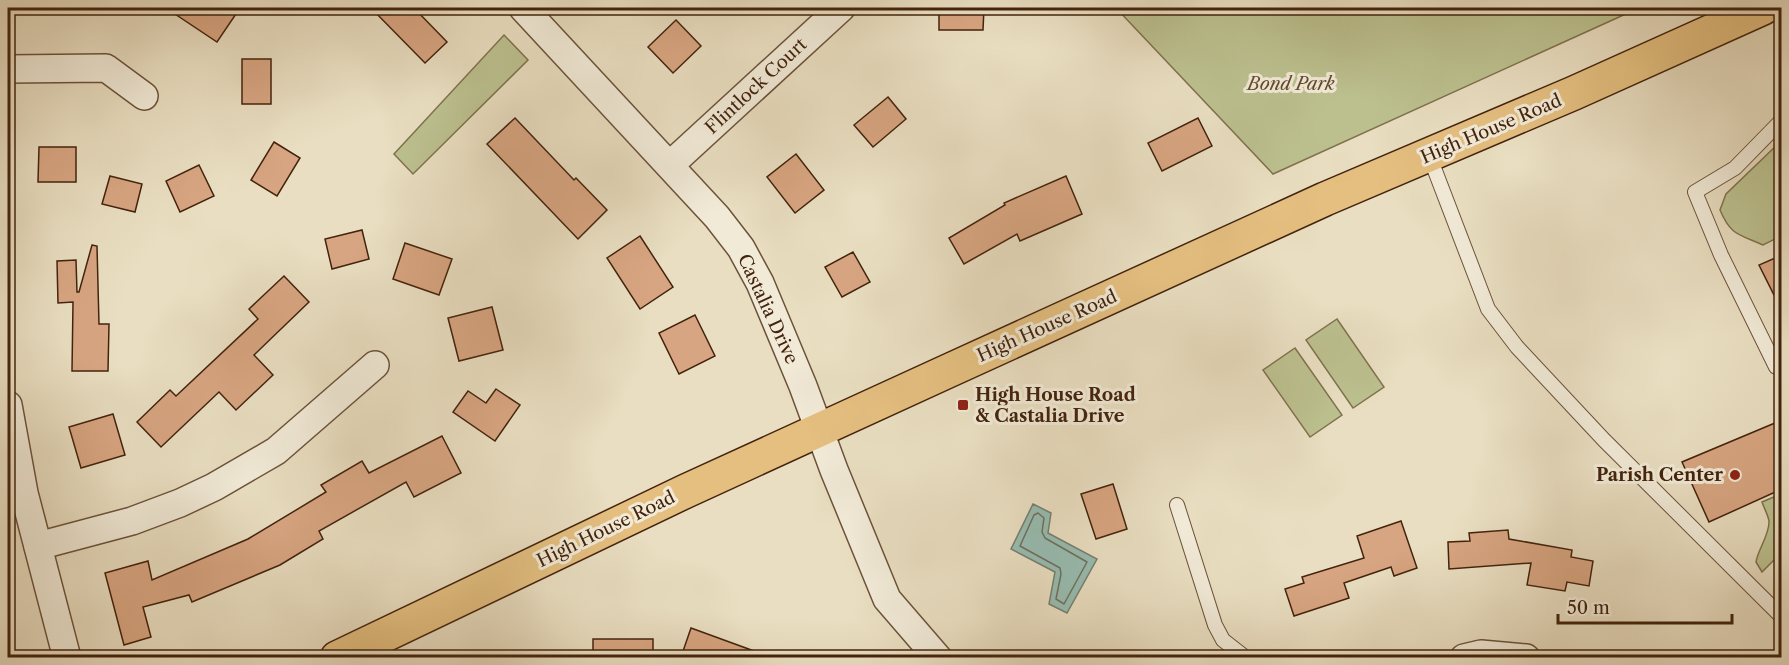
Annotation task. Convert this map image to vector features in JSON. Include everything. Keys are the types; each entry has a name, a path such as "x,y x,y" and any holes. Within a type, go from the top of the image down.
{"main road":[{"name":"High House Road","path":"337,657 675,496 1292,214 1574,93 1762,8"}],"street":[{"name":"Castalia Drive","path":"523,8 670,165 717,217 741,248 760,283 803,386 887,599 938,657"},
{"name":"Flintlock Court","path":"670,165 841,8"},
{"path":"8,69 106,68 144,96"},
{"path":"38,546 132,521 214,487 276,451 375,365"},
{"path":"8,405 24,493 67,657"},
{"path":"1464,657 1481,654 1526,657"}],"lane":[{"path":"1775,8 1782,22"},
{"path":"1776,367 1726,266 1695,192 1735,168 1782,120"},
{"path":"1429,155 1488,309 1517,347 1596,432 1782,617"},
{"path":"1177,505 1215,625 1223,640 1246,657"}],"green space":[{"name":"Bond Park","path":"1116,8 1639,8 1273,174"},
{"path":"504,35 528,60 413,174 394,154"},
{"path":"1781,141 1781,236 1763,245 1732,230 1720,210 1726,194"},
{"path":"1337,319 1384,387 1353,408 1306,340"},
{"path":"1295,348 1342,415 1310,437 1263,370"},
{"path":"1781,494 1781,553 1762,572 1756,562 1768,531 1769,521 1762,502"}],"water":[{"path":"1033,504 1051,513 1048,533 1097,559 1067,613 1049,604 1055,572 1011,549"}],"building":[{"path":"166,8 240,8 217,42"},
{"path":"371,8 414,8 447,42 425,63"},
{"path":"939,8 984,8 983,30 939,30"},
{"path":"676,20 701,46 673,73 648,47"},
{"path":"242,59 271,59 271,104 242,104"},
{"path":"888,97 906,119 873,147 854,125"},
{"path":"515,118 574,180 576,178 607,210 578,239 487,144"},
{"path":"1198,118 1212,146 1162,171 1148,143"},
{"path":"274,142 300,158 277,196 251,180"},
{"path":"39,147 76,147 76,182 38,182"},
{"path":"796,154 824,190 795,213 767,177"},
{"path":"199,165 214,196 180,212 166,181"},
{"path":"110,176 142,184 135,212 102,204"},
{"path":"1066,176 1082,214 1020,241 1017,234 964,264 949,238 1005,205 1004,203"},
{"path":"362,230 369,259 332,269 325,239"},
{"path":"640,236 673,287 640,309 607,258"},
{"path":"405,243 452,259 439,295 393,279"},
{"path":"92,245 97,246 99,324 109,324 108,371 72,371 73,302 58,303 57,261 76,260 77,292 79,292"},
{"path":"853,252 870,282 842,297 825,267"},
{"path":"1782,255 1782,311 1759,265"},
{"path":"284,276 309,302 254,355 273,375 236,410 219,392 161,447 137,422 170,390 176,396 258,319 249,309"},
{"path":"492,307 503,350 459,361 448,318"},
{"path":"695,315 715,356 679,374 659,333"},
{"path":"496,389 520,405 495,441 453,412 468,391 486,403"},
{"path":"113,414 125,455 81,468 69,427"},
{"name":"Parish Center","path":"1782,420 1782,489 1709,522 1682,462"},
{"path":"442,436 461,473 414,497 406,482 319,531 323,539 280,565 192,602 189,595 143,607 151,637 124,645 105,573 148,561 152,580 248,539 326,492 321,485 362,461 369,473"},
{"path":"1113,484 1127,529 1096,539 1081,494"},
{"path":"1401,521 1417,568 1394,576 1391,567 1344,583 1349,598 1294,616 1285,589 1304,583 1302,577 1364,558 1357,536"},
{"path":"1508,530 1509,539 1572,550 1571,557 1593,561 1589,586 1567,582 1565,591 1527,585 1531,563 1449,569 1448,542 1470,541 1469,533"},
{"path":"691,628 765,655 765,657 681,657"},
{"path":"593,639 653,639 653,657 593,657"}],"place":[{"name":"High House Road & Castalia Drive","path":"963,405"},
{"name":"Parish Center","path":"1735,475"}]}
